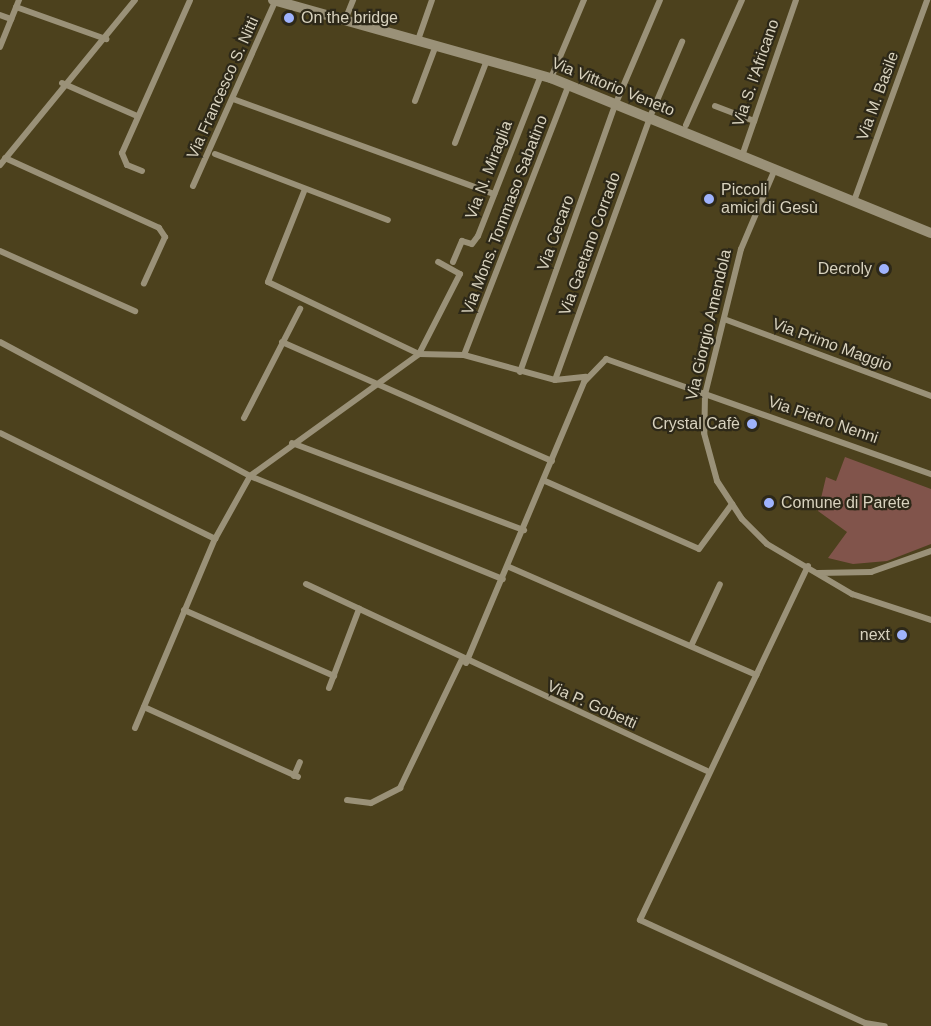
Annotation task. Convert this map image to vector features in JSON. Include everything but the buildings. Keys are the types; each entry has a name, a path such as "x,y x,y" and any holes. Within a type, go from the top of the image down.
{"street":[{"path":"0,165 62,82 106,39 135,0"},
{"path":"142,171 127,165 122,153 190,0"},
{"name":"Via Vittorio Veneto","path":"275,0 569,84 684,129 742,156 931,233"},
{"name":"Via Francesco S. Nitti","path":"193,186 275,0"},
{"path":"345,20 353,0"},
{"path":"418,40 432,0"},
{"name":"Via N. Miraglia","path":"453,262 462,241 472,244 478,236 546,76 584,0"},
{"name":"Via Cecaro","path":"519,372 616,103 660,0"},
{"path":"684,129 742,0"},
{"name":"Via S. l'Africano","path":"742,156 796,0"},
{"name":"Via M. Basile","path":"854,201 927,0"},
{"path":"0,47 18,3 106,39"},
{"path":"0,15 11,19"},
{"name":"Via Gaetano Corrado","path":"555,380 650,117 682,42"},
{"path":"415,101 436,45"},
{"path":"455,143 487,60"},
{"path":"62,82 137,116"},
{"name":"Via Mons. Tommaso Sabatino","path":"464,355 569,84"},
{"path":"233,99 494,194"},
{"path":"715,106 754,121"},
{"path":"215,154 388,220"},
{"path":"5,158 159,228 165,237 144,283"},
{"name":"Via Giorgio Amendola","path":"775,169 741,249 705,394 708,453 732,504 767,544 808,566 852,594 931,620"},
{"path":"305,189 268,282 419,354 464,355 519,372 555,380 586,377 509,567 400,788 371,803 346,800"},
{"path":"0,251 135,311"},
{"path":"135,728 215,538 250,476 292,443 419,354 460,274 438,262"},
{"path":"244,418 300,309"},
{"name":"Via Primo Maggio","path":"724,319 931,396"},
{"path":"0,342 250,476 503,579"},
{"path":"282,342 371,386 552,461"},
{"name":"Via Pietro Nenni","path":"586,377 606,359 931,474"},
{"path":"0,433 215,538"},
{"path":"292,443 524,530"},
{"path":"545,480 699,549 732,504"},
{"path":"818,573 872,572 931,551"},
{"path":"808,566 707,771 709,782 640,920 875,1026 885,1026"},
{"path":"509,567 756,675"},
{"name":"Via P. Gobetti","path":"306,584 464,662 707,771"},
{"path":"691,646 720,584"},
{"path":"329,688 359,609"},
{"path":"184,610 334,676"},
{"path":"144,707 296,776 300,762"}],"shaded area":[{"path":"845,457 931,489 931,544 887,561 853,564 828,558 847,532 818,511 826,477 836,481"}],"place":[{"name":"On the bridge","path":"289,18"},
{"name":"Piccoli amici di Gesù","path":"709,199"},
{"name":"Decroly","path":"884,269"},
{"name":"Crystal Cafè","path":"752,424"},
{"name":"Comune di Parete","path":"769,503"},
{"name":"next","path":"902,635"}]}
